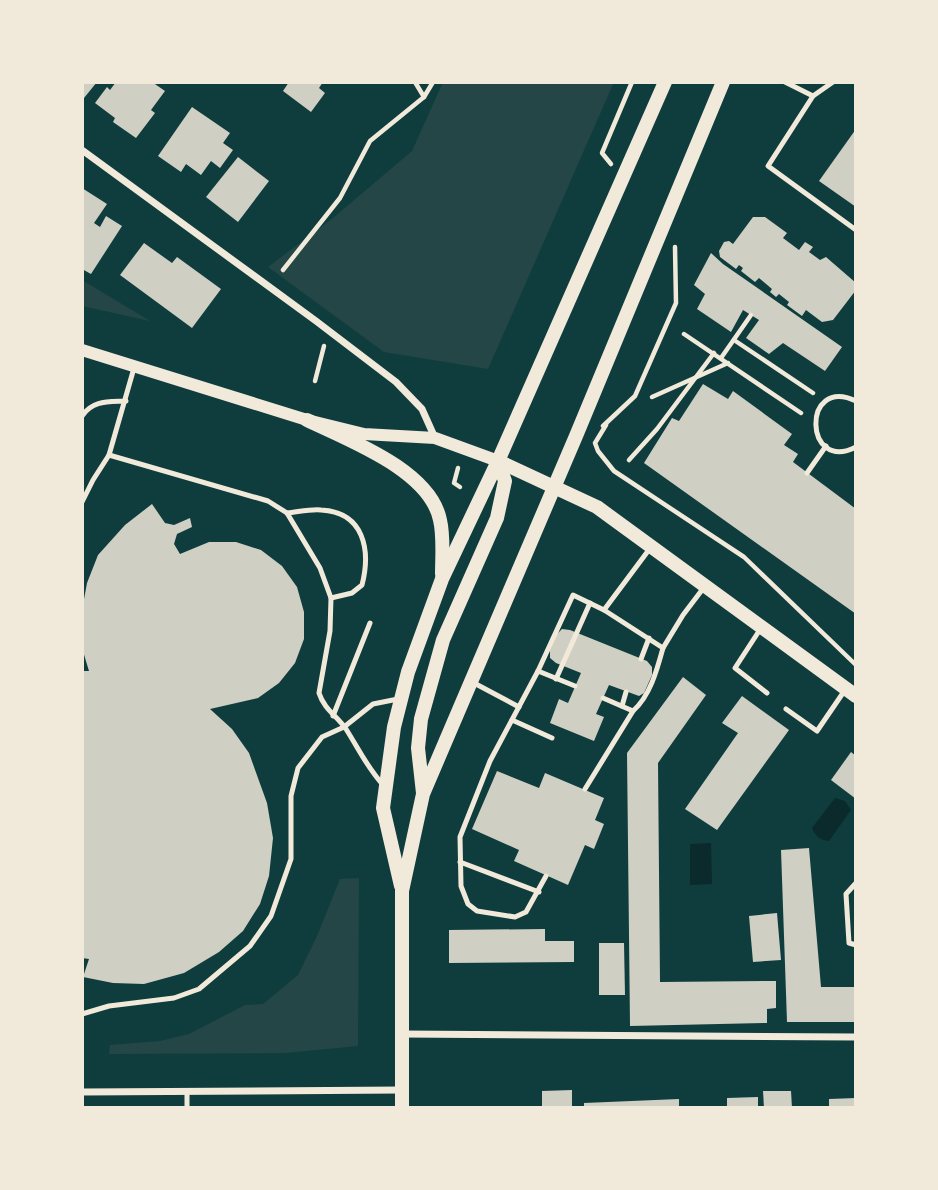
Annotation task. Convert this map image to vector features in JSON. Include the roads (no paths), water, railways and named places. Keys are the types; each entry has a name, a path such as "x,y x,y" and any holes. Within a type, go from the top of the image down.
{"main road":[{"path":"402,891 383,807 394,727 408,671 442,579 498,461 665,82"},
{"path":"402,1108 402,891 423,794 723,82"},
{"path":"307,420 393,462 426,491 440,519 442,579"},
{"path":"498,461 597,507 851,693"},
{"path":"423,794 418,748 421,719 443,640 497,518 505,481 498,461"}],"street":[{"path":"82,150 396,382 422,409 435,439"},
{"path":"82,350 307,420 364,434 435,439 498,461"},
{"path":"401,1034 856,1037"},
{"path":"82,1092 402,1090"}],"lane":[{"path":"785,82 813,96"},
{"path":"833,82 813,96 768,166 856,230"},
{"path":"82,502 109,455 134,366"},
{"path":"853,449 838,451 825,446 815,431 814,422 821,406 837,397 855,400"},
{"path":"82,416 91,405 126,401"},
{"path":"807,473 825,446"},
{"path":"109,455 268,501 287,513 320,568 331,598 330,631 319,693 326,708 344,726 367,768 386,788"},
{"path":"287,513 322,510 341,515 352,522 363,537 367,553 362,585 352,593 331,598"},
{"path":"604,610 651,547"},
{"path":"585,789 632,711 644,698 657,670 663,648 705,586"},
{"path":"546,876 526,912 515,917 477,911 468,904 461,886 460,837 490,761 538,671 573,595 604,610 663,648"},
{"path":"556,679 590,603"},
{"path":"333,716 370,623"},
{"path":"762,628 735,668 766,693"},
{"path":"641,659 649,638"},
{"path":"538,671 575,686"},
{"path":"471,681 519,707"},
{"path":"621,706 626,692"},
{"path":"786,709 817,731 851,693"},
{"path":"603,698 632,711"},
{"path":"82,1014 109,1006 174,998 199,989 250,946 271,916 291,859 291,796 298,768 322,737 344,726 373,704 401,699"},
{"path":"512,720 552,738"},
{"path":"460,862 539,892"},
{"path":"856,883 846,894 849,943 856,946"},
{"path":"187,1092 187,1108"}]}
